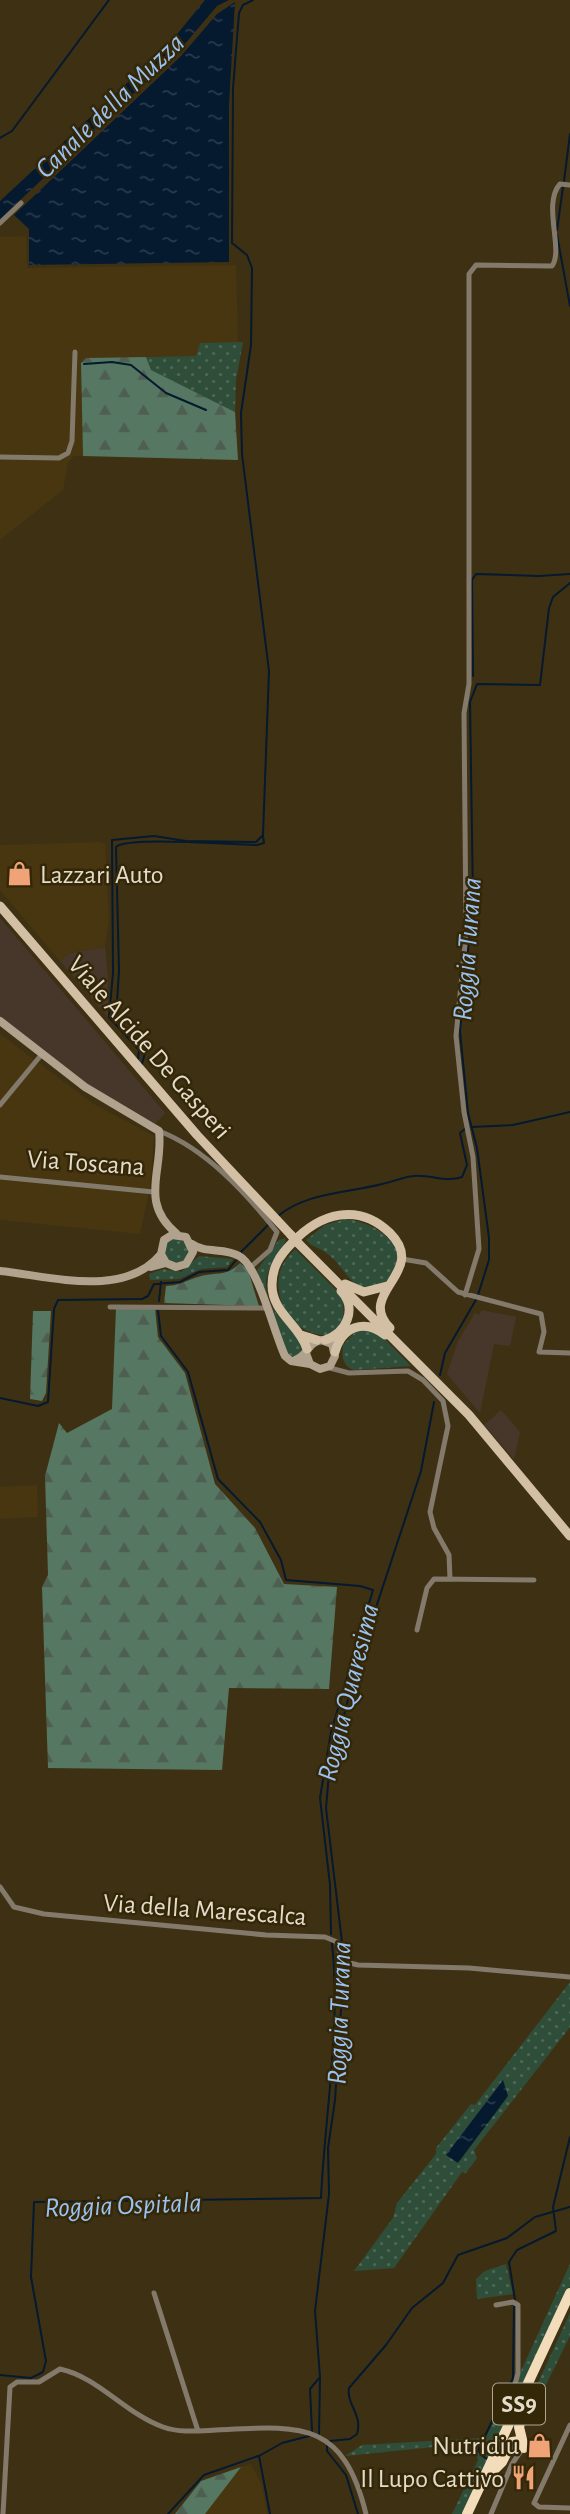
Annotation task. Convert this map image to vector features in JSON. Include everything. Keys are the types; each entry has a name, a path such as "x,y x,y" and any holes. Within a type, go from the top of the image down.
{"highway":[{"name":"SS9","path":"467,2514 570,2293"},
{"name":"SS9","path":"474,2514 570,2307"},
{"path":"524,2448 519,2427 527,2408 527,2398"},
{"path":"494,2470 502,2462 512,2442 520,2441 524,2448"}],"main road":[{"name":"Viale Alcide De Gasperi","path":"0,906 267,1216 331,1275"},
{"path":"1,1024 97,1095 159,1131"},
{"name":"Via Toscana","path":"154,1192 159,1131"},
{"path":"0,1271 110,1281 142,1273 161,1254 164,1240 163,1221 154,1192"},
{"path":"310,1364 301,1335 279,1310 274,1298 272,1279 278,1259 315,1222 340,1213 372,1220 398,1242 402,1258 398,1273 381,1298 381,1315 403,1341 406,1350"},
{"path":"163,1221 192,1244 207,1250 239,1255 252,1266 284,1353 293,1361 316,1368 327,1368 335,1354 338,1341 348,1329 366,1325 406,1350"},
{"path":"164,1240 177,1234"},
{"path":"192,1244 192,1256"},
{"path":"150,1267 166,1263 181,1267 192,1256 207,1250"},
{"path":"161,1254 166,1263"},
{"path":"331,1275 352,1289 363,1292 389,1286"},
{"path":"293,1361 321,1340 344,1328 349,1312 346,1296 331,1275"},
{"path":"331,1275 469,1415 570,1536"},
{"path":"301,1335 321,1340 335,1354"}],"street":[{"path":"465,1295 479,1249 473,1157 456,1036 466,934 468,824 464,727 469,684 469,274 476,265 545,267 553,264 556,256 552,220 556,187 566,185"},
{"path":"0,223 21,203"},
{"path":"0,457 59,458 68,453 72,441 75,352"},
{"path":"0,1105 42,1054"},
{"path":"159,1131 192,1148 209,1161 267,1216"},
{"name":"Via Toscana","path":"0,1177 154,1192"},
{"path":"252,1266 275,1241 278,1228"},
{"path":"402,1258 426,1262 452,1288 465,1295 541,1314 544,1332 539,1352 570,1353"},
{"path":"110,1307 266,1308"},
{"path":"335,1354 345,1371"},
{"path":"327,1368 345,1371 408,1371 423,1380 445,1405 449,1426 430,1511 434,1528 449,1555 450,1579"},
{"path":"417,1630 428,1584 434,1579 534,1580"},
{"name":"Via della Marescalca","path":"0,1886 14,1907 44,1914 266,1935 325,1937 337,1942 344,1962 468,1968 570,1978"},
{"path":"154,2293 198,2431"},
{"path":"496,2305 515,2303 517,2373 511,2400 517,2407"},
{"path":"3,2514 9,2389 14,2383 39,2382 55,2370 63,2369 152,2422 173,2430 258,2428 315,2434 330,2442 352,2472 366,2514"},
{"path":"570,2425 534,2503 539,2507 570,2508"},
{"path":"491,2514 512,2464 524,2448"}],"shaded area":[{"path":"26,236 27,268 236,265 238,342 200,343 196,356 86,358 81,363 83,456 74,456 68,463 63,490 0,540 0,237"},
{"path":"105,844 109,920 105,947 69,953 60,961 0,890 0,845"},
{"path":"0,918 165,1113 155,1124 94,1089 0,1017"},
{"path":"105,947 108,1017 60,961 69,953"},
{"path":"0,1034 92,1103 154,1136 150,1187 140,1234 0,1220"},
{"path":"482,1310 516,1317 510,1346 494,1344 480,1413 447,1374 458,1341 475,1313 479,1315"},
{"path":"501,1410 520,1432 514,1459 484,1425"},
{"path":"37,1485 38,1517 0,1519 0,1487"},
{"path":"251,2464 262,2485 267,2514 205,2514 241,2467"}],"green space":[{"path":"243,342 236,380 235,412 150,370 146,357 196,356 200,343"},
{"path":"146,357 151,370 235,412 238,460 83,456 81,363 86,358"},
{"path":"346,1219 380,1231 393,1243 400,1260 389,1282 366,1287 358,1285 325,1252 306,1240 325,1225"},
{"path":"286,1238 269,1271 266,1286 272,1308 301,1343 303,1351 295,1358 288,1354 272,1318 257,1270 279,1240"},
{"path":"176,1239 184,1243 188,1251 184,1259 176,1263 168,1259 164,1251 168,1243"},
{"path":"295,1249 343,1297 344,1324 330,1335 319,1335 299,1326 285,1309 279,1288 280,1273 285,1261"},
{"path":"199,1256 233,1259 227,1267 201,1269 179,1279 150,1280 149,1274 163,1269 181,1272"},
{"path":"240,1263 248,1270 259,1306 164,1303 166,1286 230,1271"},
{"path":"116,1308 155,1308 158,1337 185,1373 215,1484 255,1528 284,1584 337,1587 329,1689 229,1688 222,1770 48,1768 42,1587 48,1575 45,1476 59,1423 67,1433 112,1409"},
{"path":"33,1311 51,1311 46,1393 42,1401 30,1399"},
{"path":"358,1329 378,1332 411,1366 354,1370 347,1366 343,1345"},
{"path":"570,1982 570,2027 474,2150 477,2158 466,2173 462,2172 394,2268 354,2271 393,2218 397,2203 436,2154 436,2148 471,2104 475,2105"},
{"path":"506,2264 513,2294 477,2299 476,2279 485,2271"},
{"path":"570,2264 570,2286 490,2458 484,2456 481,2448 515,2377 520,2373"},
{"path":"570,2313 570,2336 524,2429 531,2398"},
{"path":"481,2438 477,2452 488,2461 464,2514 452,2514 478,2460 473,2443 345,2456 362,2445"},
{"path":"241,2467 205,2514 175,2514 201,2481"}],"water":[{"name":"Canale della Muzza","path":"205,0 229,0 217,6 179,51 0,219 0,201 169,44"},
{"path":"235,2 229,105 229,262 29,265 29,229 14,215 181,56 217,14"},
{"path":"503,2080 508,2096 458,2163 446,2155"}],"waterway":[{"path":"0,138 12,131 109,0"},
{"path":"138,1059 139,1050 109,1017 113,973 112,840 154,836 186,841 256,842 263,835 269,671 242,454 241,413 251,345 252,268 247,255 232,243 233,88 239,13 243,5 253,0"},
{"path":"564,181 570,134"},
{"path":"557,230 563,187"},
{"path":"557,235 570,306"},
{"path":"84,364 112,362 131,365 166,393 206,410"},
{"path":"473,676 472,580 476,574 570,574"},
{"name":"Roggia Turana","path":"440,1375 445,1353 477,1298 489,1260 489,1238 477,1148 468,1113 460,1031 473,900 470,702 477,684 540,685 549,608 553,597 570,583"},
{"path":"142,1064 145,1053 116,1017 119,971 116,847 139,842 257,845 264,843 263,836"},
{"path":"471,1127 513,1125 570,1112"},
{"path":"278,1216 302,1202 328,1194 405,1177 462,1177 467,1165 460,1133 466,1128"},
{"path":"241,1252 269,1224"},
{"path":"0,1398 38,1406 48,1402 54,1309 58,1300 142,1299 148,1296 154,1284 180,1282 199,1272 228,1270 236,1260"},
{"name":"Roggia Quaresima","path":"159,1301 161,1282"},
{"name":"Roggia Quaresima","path":"158,1310 161,1336 188,1372 218,1479 260,1522 281,1560 286,1580 360,1586 373,1590 331,1732 320,1798 330,1885 331,1934"},
{"name":"Roggia Turana","path":"344,1959 326,1808 329,1773 357,1665 421,1471 434,1402"},
{"name":"Roggia Ospitala","path":"0,2375 31,2378 43,2372 46,2361 31,2277 34,2202 321,2198 334,2039 332,1943"},
{"name":"Roggia Turana","path":"312,2431 310,2389 320,2377 315,2311 329,2194 328,2148 335,2100 344,1964"},
{"path":"515,2300 509,2262 517,2250 556,2231 553,2207 570,2137"},
{"path":"330,2441 350,2439 357,2434 358,2421 349,2388 386,2345 412,2308 443,2283 458,2255 507,2238 535,2217 570,2207"},
{"path":"487,2459 480,2454 479,2448 513,2378 514,2306"},
{"path":"319,2435 320,2378"},
{"name":"Roggia Turana","path":"270,2514 259,2456 282,2443 309,2436"},
{"path":"327,2445 327,2451 346,2475 358,2514"},
{"path":"168,2514 204,2475 258,2456"}],"place":[{"name":"Lazzari Auto","path":"20,874"},
{"name":"Nutridiu","path":"539,2445"},
{"name":"Il Lupo Cattivo","path":"524,2478"}]}
